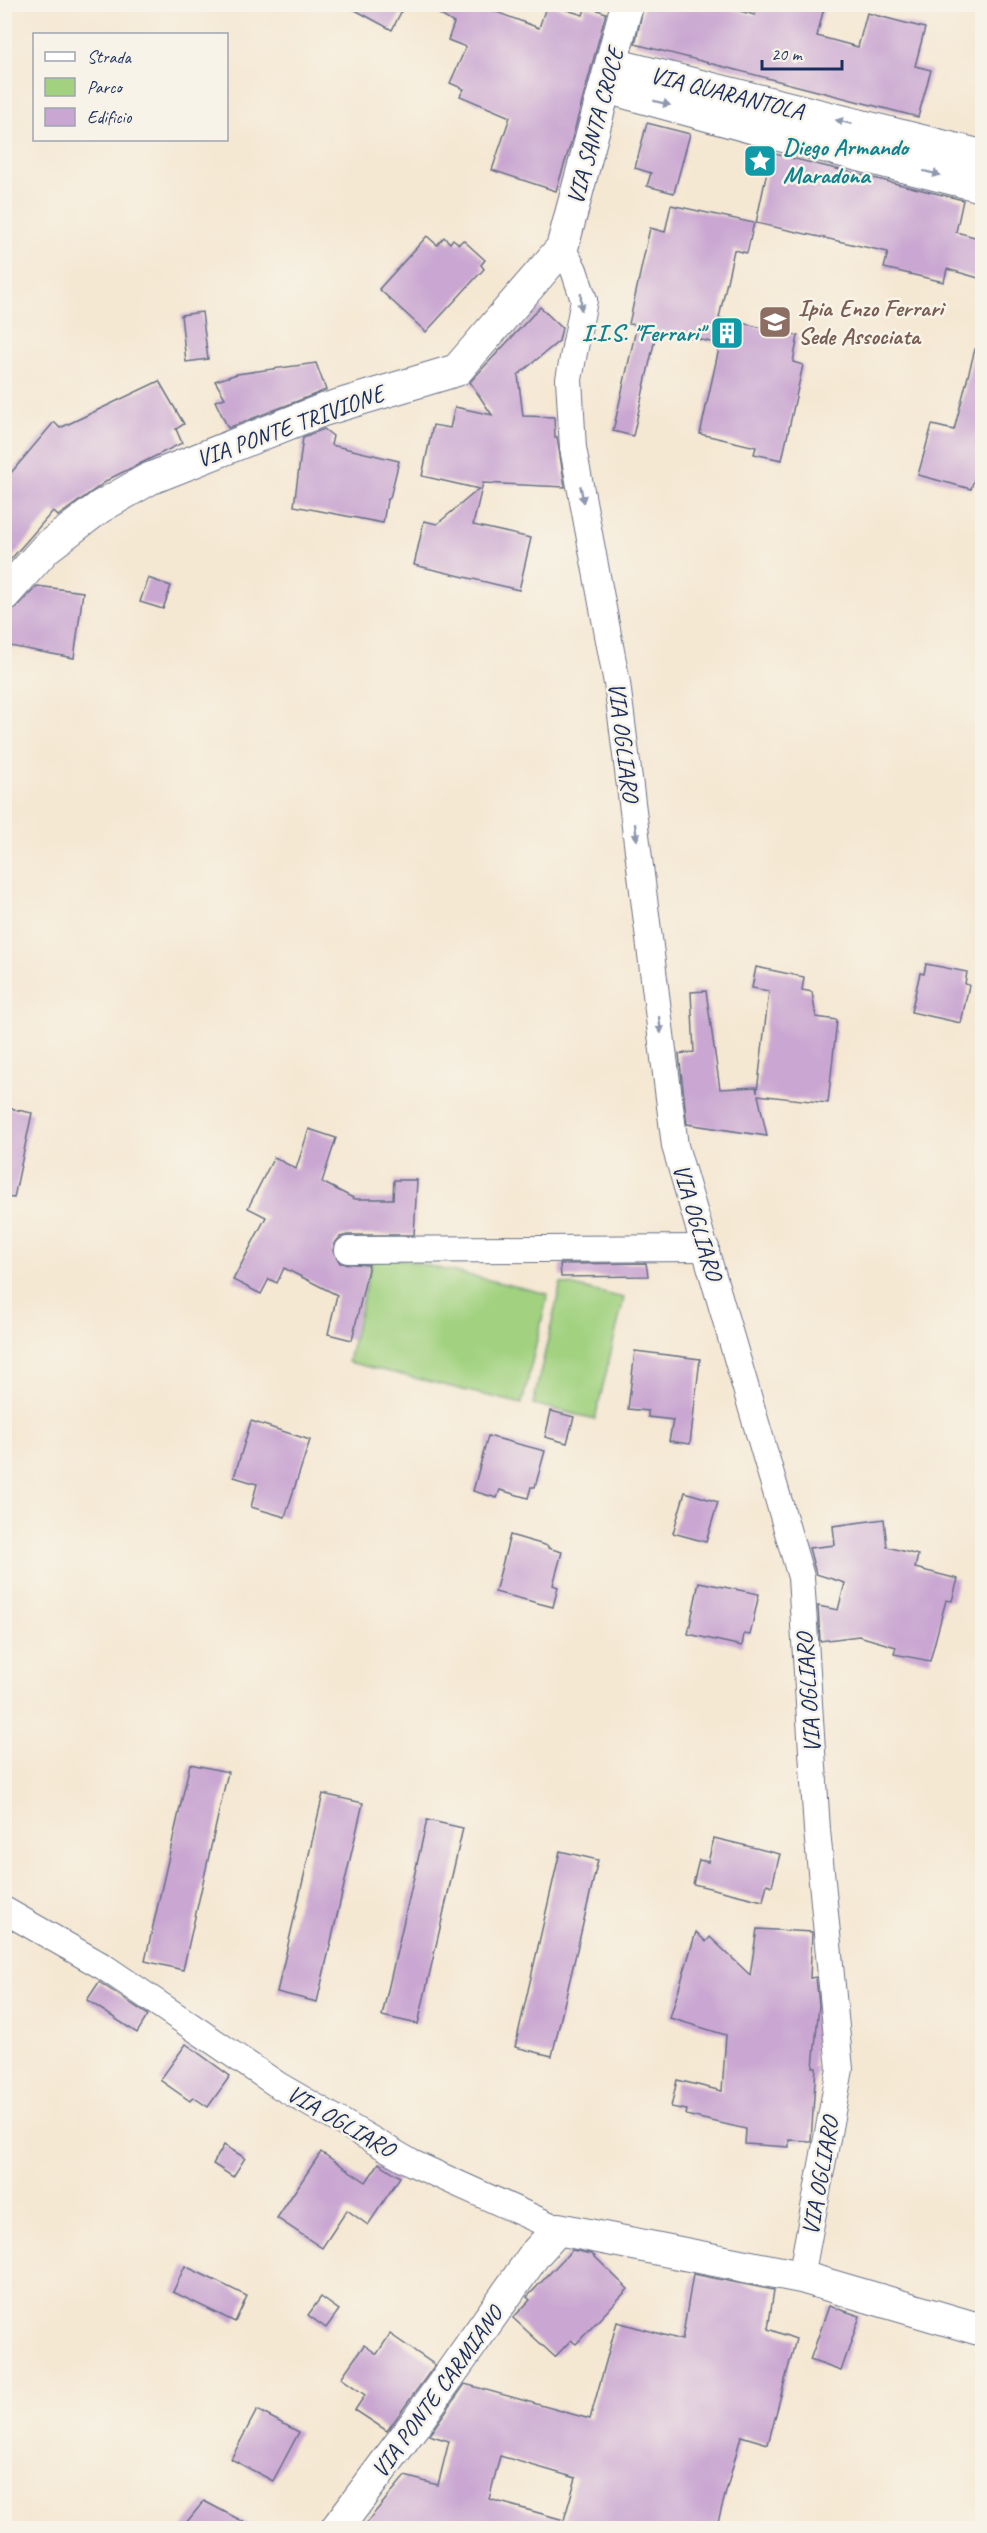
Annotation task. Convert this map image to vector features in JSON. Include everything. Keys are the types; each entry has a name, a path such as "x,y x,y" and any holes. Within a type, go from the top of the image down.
{"street":[{"name":"VIA SANTA CROCE","path":"562,248 627,4"},
{"name":"VIA QUARANTOLA","path":"609,75 982,156"},
{"path":"609,75 780,135 982,186"},
{"name":"VIA PONTE TRIVIONE","path":"4,595 46,548 100,507 149,479 320,411 457,370 562,248"},
{"name":"VIA OGLIARO","path":"4,1910 104,1967 278,2085 412,2163 558,2229 801,2277 840,2069 817,1830 801,1577 675,1146 617,682 573,448 569,379 584,300 574,270 562,248"},
{"path":"348,1250 706,1248"},
{"name":"VIA PONTE CARMIANO","path":"338,2529 535,2254 558,2229"},
{"path":"801,2277 982,2330"}],"green space":[{"path":"374,1253 548,1294 522,1404 348,1362"},
{"path":"561,1283 624,1298 595,1419 533,1404"}],"building":[{"path":"344,4 405,4 392,30"},
{"path":"423,4 475,4 539,28 547,4 583,15 586,6 606,13 556,191 492,170 510,117 460,96 464,89 450,83 466,47 448,40 454,23"},
{"path":"644,4 713,4 755,15 758,4 825,4 817,36 858,47 867,13 925,28 915,66 931,70 918,117 635,44"},
{"path":"647,123 690,134 674,193 647,186 651,173 635,168"},
{"path":"771,153 963,200 956,232 982,239 982,279 947,269 944,282 884,268 888,252 756,223"},
{"name":"I.I.S. \"Ferrari\"","path":"671,205 754,223 747,253 734,250 719,318 798,336 793,362 803,365 782,460 754,454 756,447 700,434 720,344 657,330 633,436 613,431 637,325 629,324 650,228 665,232"},
{"path":"427,236 437,245 444,237 450,243 453,239 459,244 463,240 485,260 481,265 484,269 426,332 379,289"},
{"path":"540,307 562,328 559,341 518,375 523,416 554,417 555,437 557,437 565,487 483,483 473,525 531,538 519,590 414,565 424,521 437,524 479,489 422,476 433,425 450,428 455,407 492,415 470,382"},
{"path":"202,312 208,359 186,362 181,315"},
{"path":"975,349 982,350 982,481 974,479 971,489 918,475 932,425 954,430"},
{"path":"316,363 326,390 228,428 215,401 225,398 215,381 237,374"},
{"path":"159,381 184,424 176,429 182,443 111,478 58,516 53,511 4,567 4,481 54,422 60,428"},
{"path":"324,429 333,436 331,445 399,461 390,498 387,500 383,523 294,506 303,437"},
{"path":"148,578 171,586 163,609 140,602"},
{"path":"37,586 83,592 74,658 4,645 4,612 17,607"},
{"path":"926,964 967,972 965,984 969,985 961,1023 911,1012 920,973 924,974"},
{"path":"756,967 804,977 802,990 812,992 816,1017 837,1020 828,1103 758,1095 767,1136 687,1124 679,1054 694,1052 691,992 706,991 720,1089 756,1087 757,1092 769,991 752,988"},
{"path":"4,1107 32,1113 14,1198 4,1197"},
{"path":"309,1129 336,1138 322,1182 355,1199 393,1199 394,1180 417,1180 414,1235 348,1235 340,1237 335,1243 333,1251 340,1263 369,1265 352,1340 328,1334 337,1295 284,1268 277,1283 269,1279 261,1294 233,1280 266,1217 248,1208 274,1157 296,1169"},
{"path":"646,1263 648,1276 561,1277 560,1264"},
{"path":"635,1351 700,1359 690,1444 669,1441 673,1420 648,1417 648,1411 628,1409"},
{"path":"551,1411 574,1417 567,1443 545,1437"},
{"path":"251,1421 310,1440 285,1517 251,1507 257,1484 234,1477"},
{"path":"488,1436 545,1451 535,1487 531,1487 528,1498 500,1490 497,1498 473,1491"},
{"path":"685,1492 718,1502 706,1542 673,1533"},
{"path":"884,1519 887,1547 918,1555 915,1568 958,1579 952,1601 946,1600 930,1661 894,1654 896,1647 859,1636 820,1641 818,1606 838,1610 845,1583 816,1574 809,1548 835,1545 833,1526"},
{"path":"510,1535 562,1552 553,1585 558,1587 553,1607 495,1592"},
{"path":"699,1582 759,1594 750,1635 744,1634 742,1646 688,1634"},
{"path":"190,1764 228,1772 183,1970 145,1961"},
{"path":"323,1794 363,1803 317,2002 277,1992"},
{"path":"427,1820 463,1828 418,2024 382,2016"},
{"path":"714,1838 780,1854 772,1886 767,1884 763,1901 693,1884 699,1860 708,1862"},
{"path":"560,1851 598,1860 552,2056 515,2047"},
{"path":"757,1929 812,1932 810,1978 816,1977 819,2005 813,2067 816,2067 811,2141 789,2140 789,2147 745,2144 746,2129 686,2115 687,2110 671,2107 677,2080 722,2091 726,2035 670,2018 696,1932 706,1942 710,1937 750,1975"},
{"path":"99,1982 148,2015 137,2033 87,2000"},
{"path":"186,2044 230,2076 208,2107 193,2097 190,2101 160,2080"},
{"path":"224,2145 245,2158 233,2177 213,2164"},
{"path":"321,2152 366,2182 379,2163 400,2177 368,2225 347,2210 322,2248 277,2218"},
{"path":"572,2250 592,2254 628,2289 576,2344 571,2340 555,2357 513,2318 530,2300 527,2297"},
{"path":"185,2266 247,2296 235,2322 173,2292"},
{"path":"693,2274 774,2290 768,2329 796,2339 768,2444 741,2436 716,2529 361,2529 405,2476 438,2485 449,2441 429,2435 465,2384 590,2419 617,2322 682,2340","holes":["500,2456 576,2478 564,2520 489,2499"]},
{"path":"321,2297 339,2310 326,2328 308,2315"},
{"path":"829,2306 860,2316 841,2371 810,2360"},
{"path":"390,2334 435,2365 387,2431 355,2410 365,2395 341,2378 364,2345 377,2354"},
{"path":"257,2410 299,2432 273,2481 231,2459"},
{"path":"204,2501 257,2529 181,2529"}],"place":[{"name":"Diego Armando Maradona","path":"760,161"},
{"name":"Ipia Enzo Ferrari Sede Associata","path":"775,322"},
{"name":"I.I.S. \"Ferrari\"","path":"727,333"}]}
